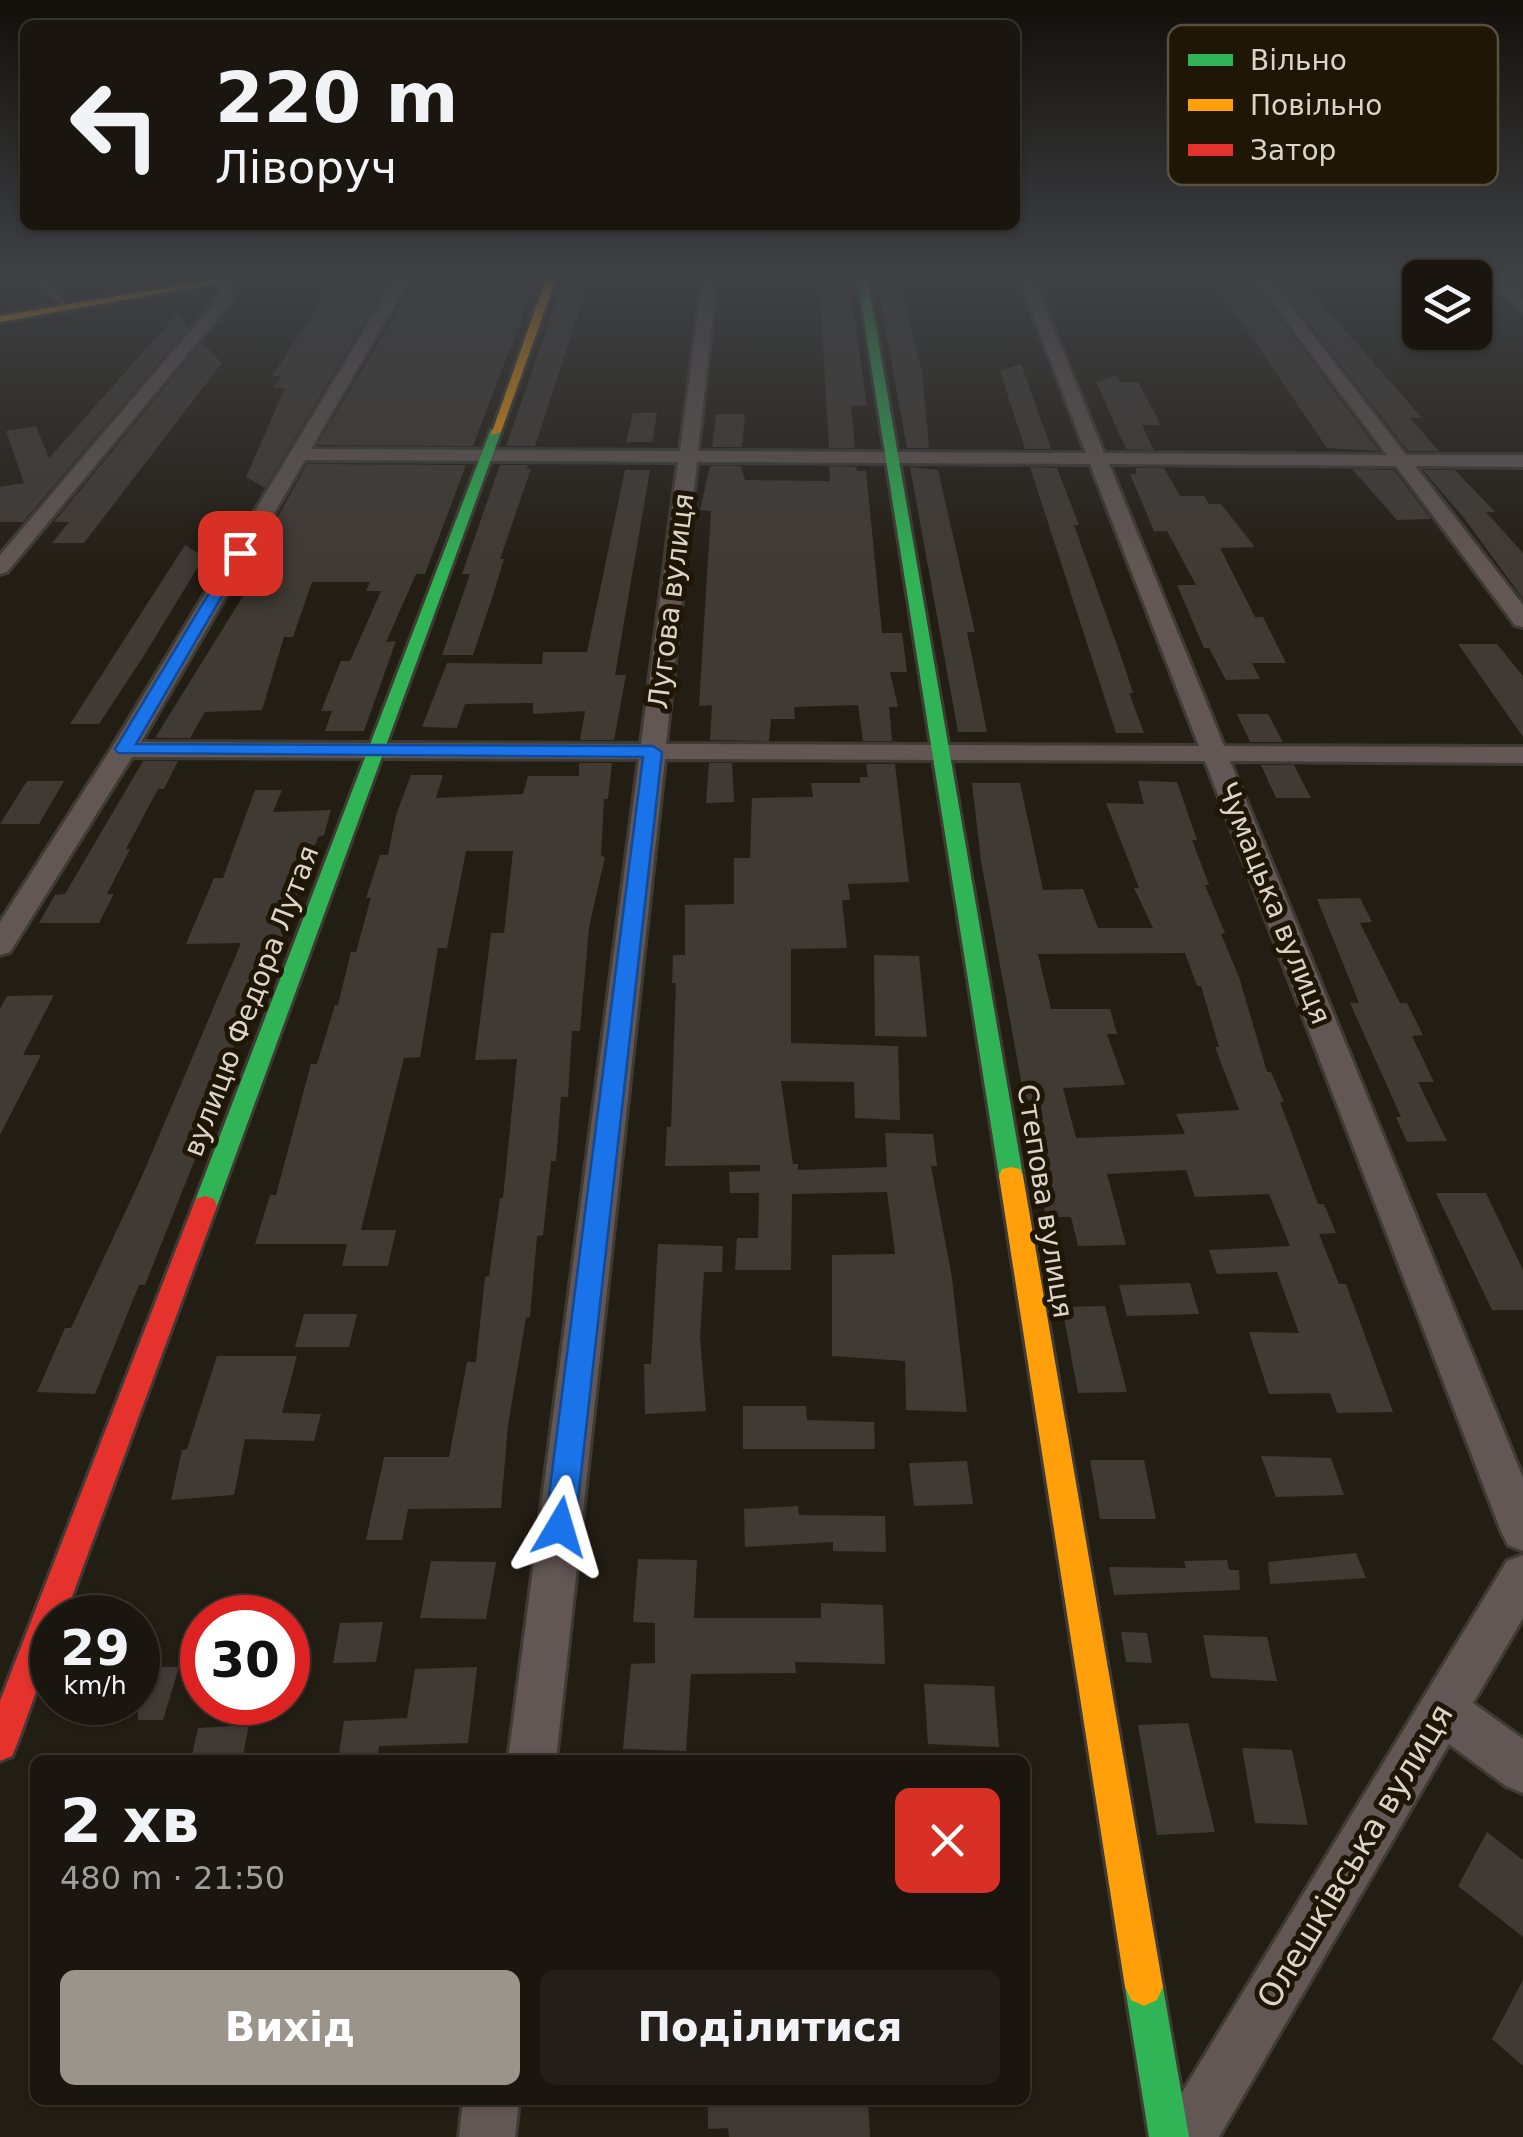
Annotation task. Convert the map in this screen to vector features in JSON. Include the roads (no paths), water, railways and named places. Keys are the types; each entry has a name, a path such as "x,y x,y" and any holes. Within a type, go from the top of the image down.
{"street":[{"path":"0,568 161,376"},
{"path":"0,945 124,749 345,376"},
{"name":"вулицю Федора Лутая","path":"0,1744 378,750 515,376"},
{"name":"Лугова вулиця","path":"533,1755 698,376"},
{"name":"Степова вулиця","path":"878,376 1169,2137"},
{"name":"Чумацька вулиця","path":"1064,376 1523,1530"},
{"path":"1337,376 1523,620"},
{"path":"298,454 1523,461"},
{"path":"124,749 1523,755"},
{"name":"Олешківська вулиця","path":"1187,2137 1523,1576"},
{"path":"1442,1710 1523,1769"},
{"path":"487,2137 490,2105"}]}
